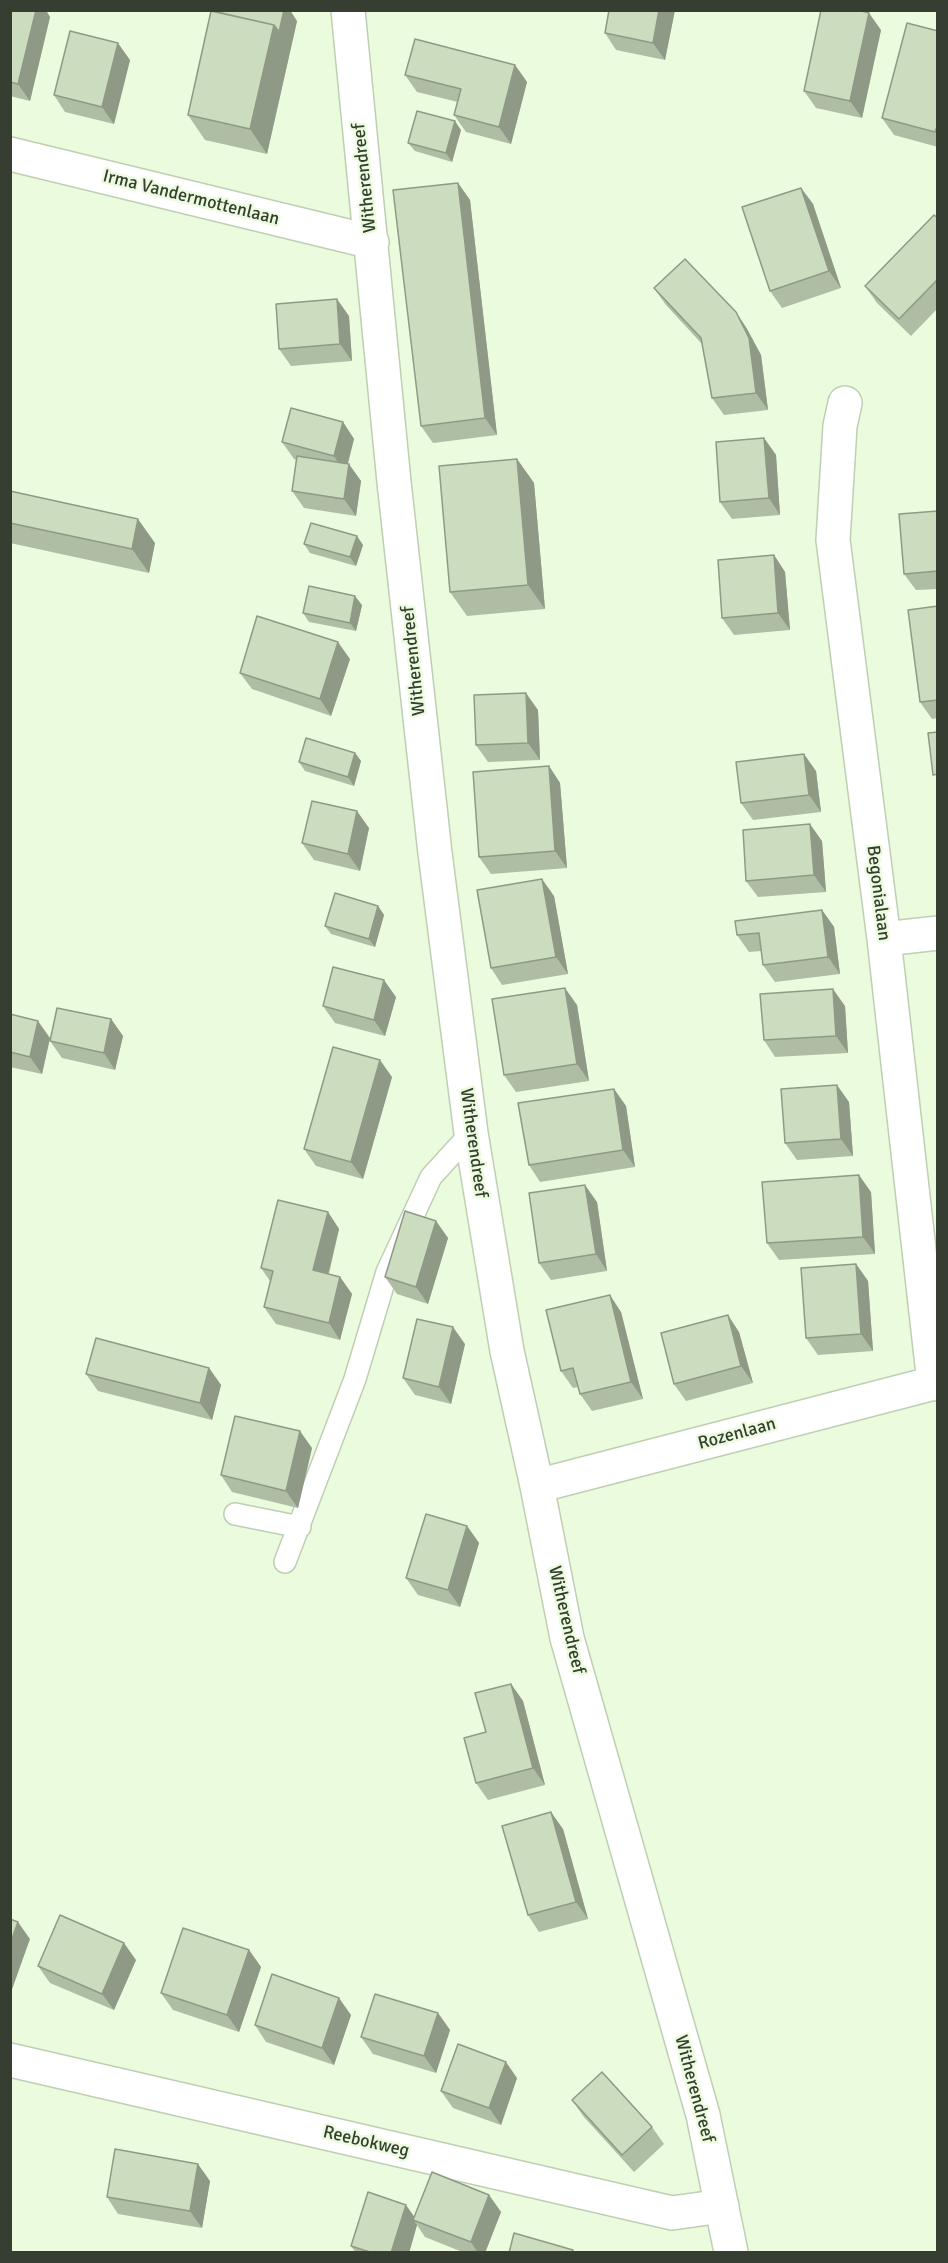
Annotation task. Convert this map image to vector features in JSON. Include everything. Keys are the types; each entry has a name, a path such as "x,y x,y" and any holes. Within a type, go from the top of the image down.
{"street":[{"name":"Witherendreef","path":"348,10 394,482 435,854 471,1133 507,1351 567,1638 703,2115 731,2253"},
{"name":"Irma Vandermottenlaan","path":"10,154 372,242"},
{"name":"Begonialaan","path":"844,403 840,426 832,540 884,939 936,1384"},
{"path":"884,939 938,933"},
{"name":"Rozenlaan","path":"537,1486 936,1384"},
{"name":"Reebokweg","path":"10,2060 672,2213 722,2206"}],"lane":[{"path":"285,1562 355,1379 387,1272 431,1176 471,1133"},
{"path":"235,1514 300,1527"}],"building":[{"path":"10,10 36,10 18,84 10,82"},
{"path":"218,10 284,10 279,32 274,25 217,12"},
{"path":"609,10 659,10 653,43 605,33"},
{"path":"821,10 858,10 869,13 850,101 804,91"},
{"path":"211,11 274,25 250,129 188,115"},
{"path":"907,23 938,31 938,124 935,132 882,118"},
{"path":"70,31 118,43 102,107 54,95"},
{"path":"415,39 515,65 499,127 454,115 461,89 405,75"},
{"path":"417,111 455,121 446,153 408,143"},
{"path":"458,183 485,418 421,426 393,190"},
{"path":"801,188 829,271 770,291 742,207"},
{"path":"934,215 938,218 938,279 899,319 865,286"},
{"path":"685,259 736,312 749,338 756,393 712,398 701,338 654,288"},
{"path":"337,299 340,344 279,349 276,304"},
{"path":"291,408 343,422 334,456 282,442"},
{"path":"764,438 769,498 720,502 716,442"},
{"path":"297,456 349,464 344,499 292,491"},
{"path":"517,459 528,585 450,592 439,466"},
{"path":"10,491 138,519 132,549 10,523"},
{"path":"938,511 938,571 904,574 899,514"},
{"path":"311,523 357,536 350,557 304,544"},
{"path":"774,555 778,613 722,618 718,560"},
{"path":"309,586 355,596 350,623 303,613"},
{"path":"938,606 938,700 920,702 908,610"},
{"path":"257,616 338,642 320,699 240,673"},
{"path":"526,693 528,743 476,745 474,695"},
{"path":"938,732 938,774 933,775 928,733"},
{"path":"306,738 355,753 348,777 299,762"},
{"path":"804,754 809,795 741,803 736,762"},
{"path":"549,766 555,851 479,857 473,772"},
{"path":"312,801 357,811 348,854 302,843"},
{"path":"810,824 814,875 746,881 743,830"},
{"path":"542,879 556,957 491,968 477,890"},
{"path":"335,893 378,906 369,939 325,926"},
{"path":"822,910 828,957 763,965 759,933 737,935 735,921"},
{"path":"333,967 384,980 374,1020 323,1006"},
{"path":"565,988 577,1064 504,1075 492,999"},
{"path":"833,989 836,1036 764,1040 760,994"},
{"path":"57,1008 111,1019 104,1053 50,1041"},
{"path":"10,1014 38,1021 30,1057 10,1052"},
{"path":"333,1047 380,1060 351,1162 304,1149"},
{"path":"837,1085 841,1139 785,1143 781,1089"},
{"path":"614,1089 623,1150 529,1165 518,1103"},
{"path":"859,1175 863,1237 767,1243 762,1182"},
{"path":"585,1185 596,1254 539,1263 529,1193"},
{"path":"278,1200 328,1212 313,1270 340,1277 329,1323 264,1307 273,1271 261,1268"},
{"path":"405,1211 436,1221 416,1287 385,1277"},
{"path":"856,1264 861,1334 806,1338 801,1268"},
{"path":"610,1295 631,1382 580,1394 573,1368 561,1371 546,1310"},
{"path":"728,1315 741,1366 674,1384 661,1333"},
{"path":"417,1319 453,1327 439,1387 403,1378"},
{"path":"96,1338 209,1368 200,1403 86,1374"},
{"path":"235,1416 300,1431 286,1491 221,1475"},
{"path":"426,1514 467,1526 448,1590 406,1578"},
{"path":"511,1684 533,1768 476,1783 464,1738 486,1732 475,1693"},
{"path":"551,1812 576,1902 528,1915 502,1826"},
{"path":"60,1915 124,1943 102,1994 38,1966"},
{"path":"10,1919 18,1922 10,1944"},
{"path":"183,1928 249,1950 227,2015 161,1993"},
{"path":"272,1974 339,1998 322,2048 255,2025"},
{"path":"375,1994 438,2013 424,2056 361,2037"},
{"path":"458,2044 506,2062 489,2108 441,2091"},
{"path":"602,2072 652,2127 622,2155 572,2100"},
{"path":"115,2149 198,2164 190,2211 107,2197"},
{"path":"432,2172 489,2195 471,2242 413,2220"},
{"path":"368,2192 406,2205 391,2253 373,2253 351,2246"},
{"path":"514,2233 573,2250 572,2253 509,2253"}]}
